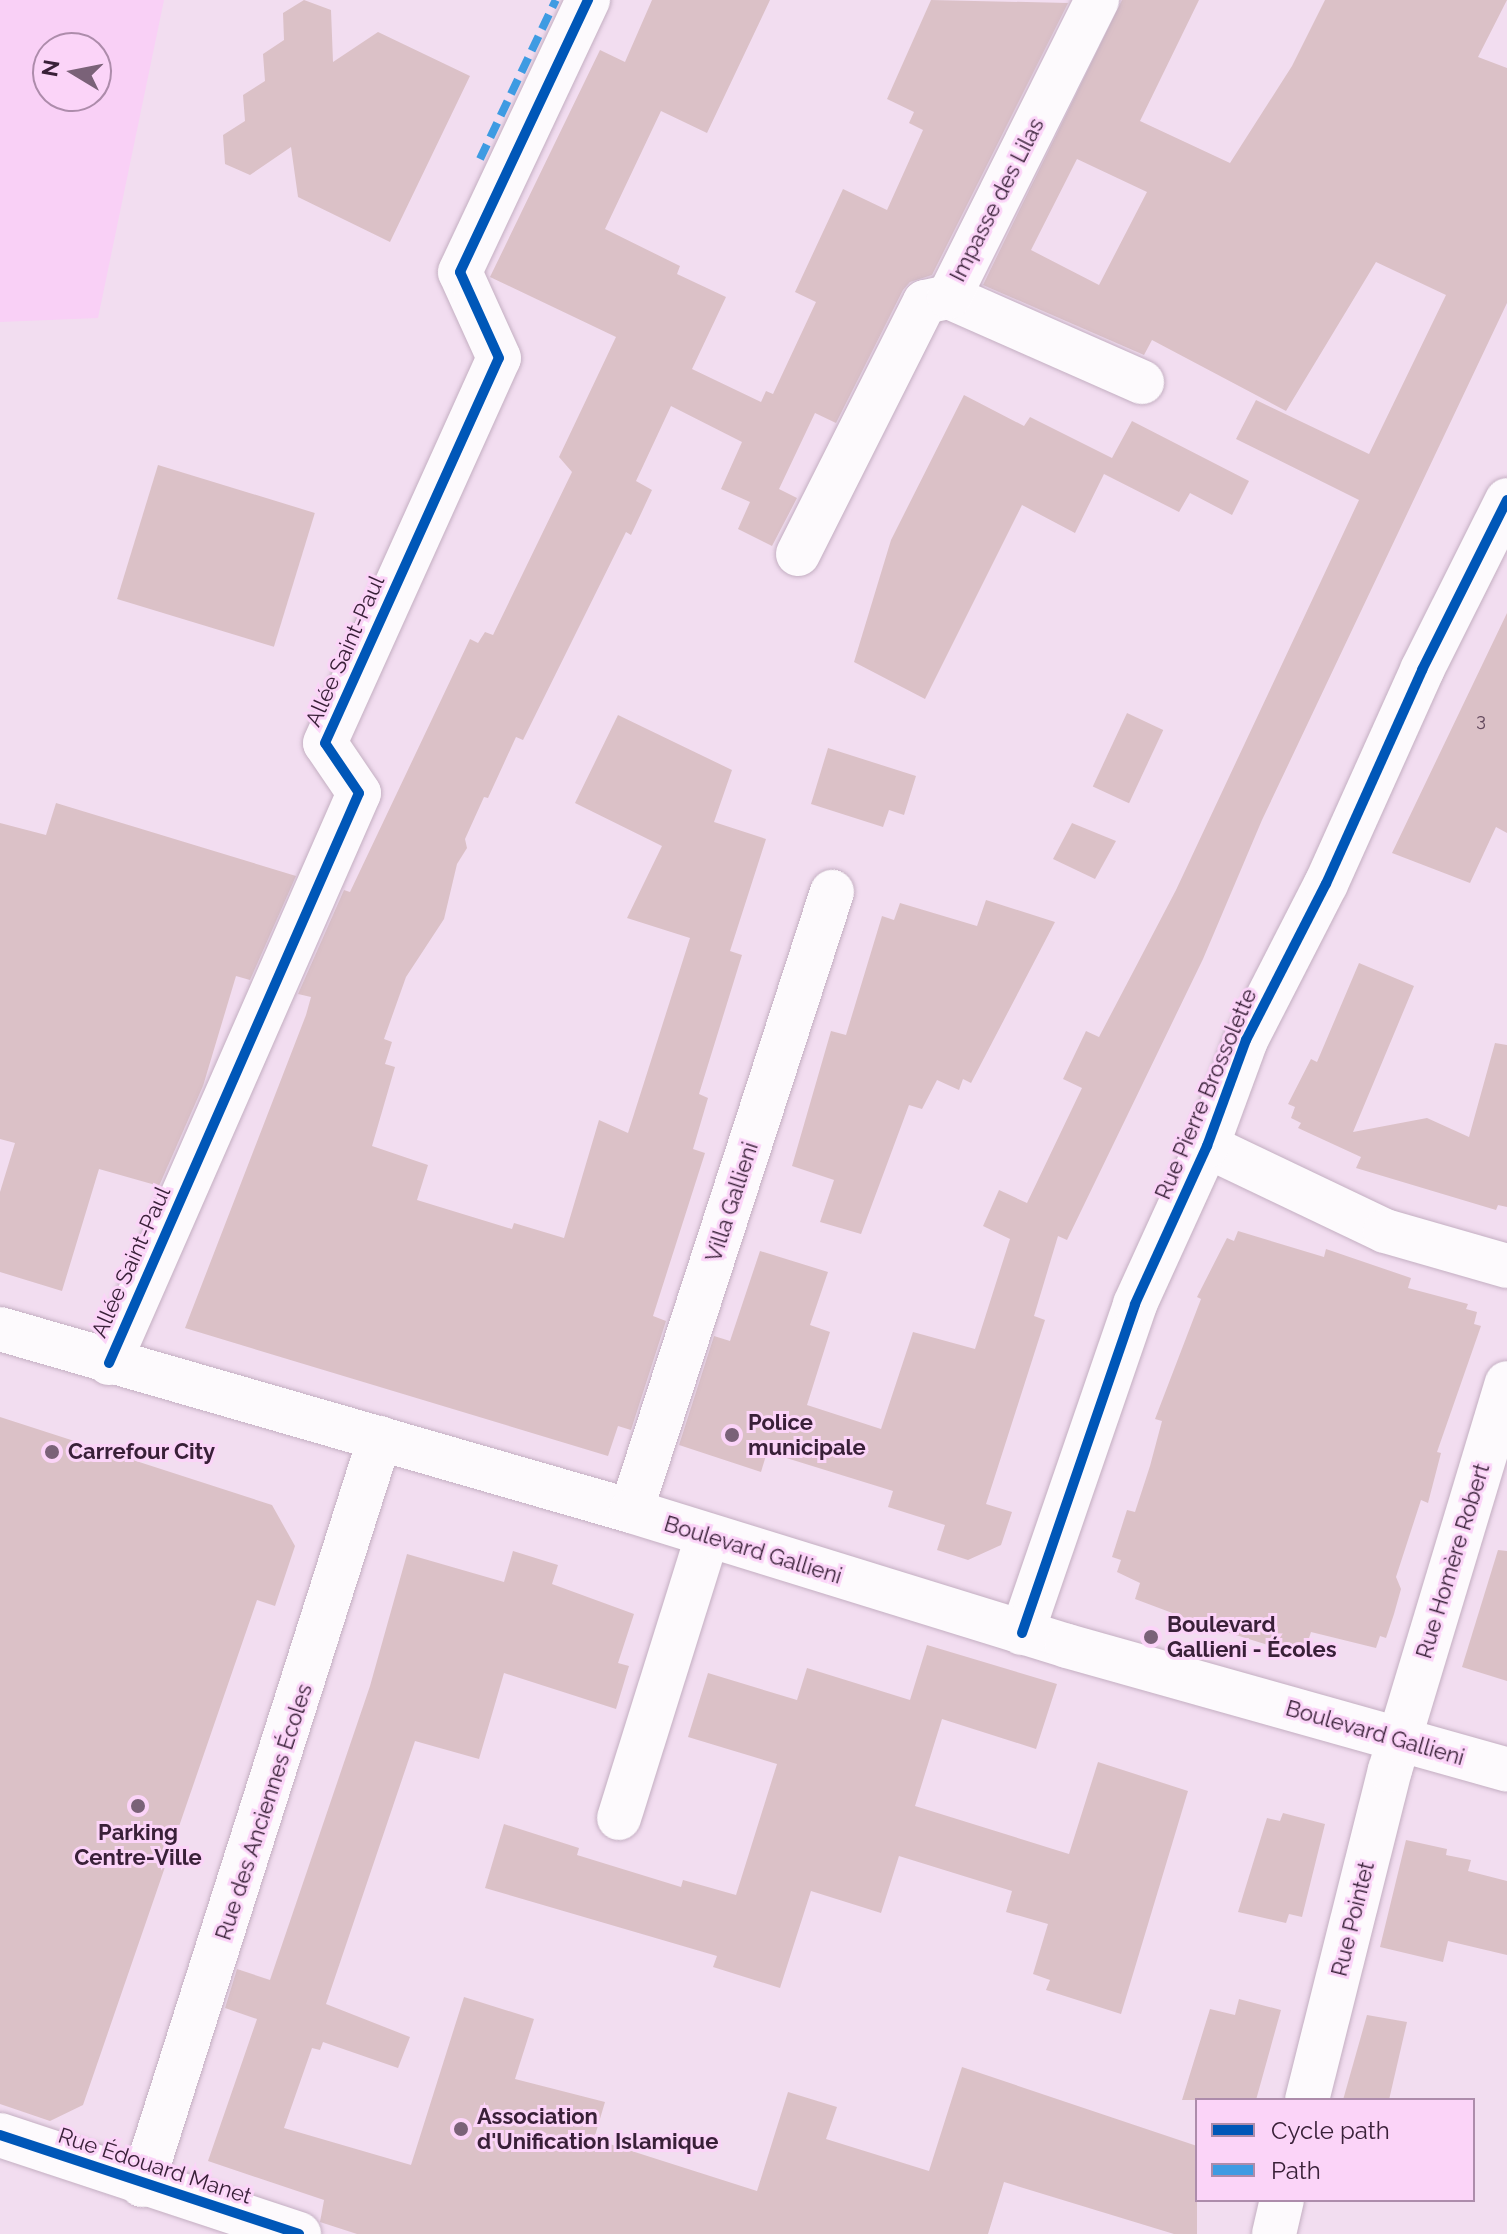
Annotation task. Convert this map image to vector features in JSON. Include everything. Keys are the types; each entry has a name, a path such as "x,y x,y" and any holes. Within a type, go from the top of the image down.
{"street":[{"name":"Allée Saint-Paul","path":"109,1363 359,793 325,743 499,358 460,272 588,0"},
{"name":"Impasse des Lilas","path":"798,554 925,302 949,297 1097,0"},
{"path":"949,297 1142,382"},
{"name":"Rue Pierre Brossolette","path":"1022,1633 1135,1304 1207,1146 1246,1040 1326,884 1422,670 1507,500"},
{"name":"Villa Gallieni","path":"631,1511 832,892"},
{"path":"1207,1146 1385,1231 1507,1266"},
{"name":"Boulevard Gallieni","path":"0,1329 109,1363 631,1511 1022,1633 1507,1770"},
{"name":"Rue Homère Robert","path":"1399,1739 1507,1383"},
{"name":"Rue des Anciennes Écoles","path":"142,2185 380,1438"},
{"path":"619,1818 707,1537"},
{"name":"Rue Pointet","path":"1308,2098 1399,1739"},
{"name":"Rue Édouard Manet","path":"0,2135 142,2185 299,2234"},
{"path":"1274,2234 1282,2202"}],"shaded area":[{"path":"0,0 164,0 98,318 0,322"}],"building":[{"path":"304,0 331,10 333,62 378,32 470,76 390,242 298,197 291,147 250,175 225,164 223,135 245,121 243,95 265,81 263,54 284,40 283,13"},
{"path":"652,0 770,0 707,133 661,111 605,229 680,266 677,274 726,297 692,369 761,402 766,391 773,394 816,302 795,292 843,189 887,210 923,130 909,123 914,112 887,99 931,0 1068,3 932,275 910,282 903,290 836,423 815,413 779,489 797,498 772,546 738,529 750,502 721,489 742,442 671,406 636,481 652,490 631,535 626,532 523,740 516,737 488,798 484,797 465,839 467,848 457,864 444,919 406,977 384,1039 392,1042 385,1064 395,1067 372,1146 428,1165 417,1200 512,1229 514,1223 564,1238 599,1120 628,1133 690,938 627,918 662,846 575,803 618,715 732,770 714,822 766,839 730,951 742,955 699,1094 708,1098 693,1149 705,1153 653,1316 666,1321 631,1430 618,1426 608,1456 185,1328 306,1015 311,997 298,994 344,890 350,892 470,639 478,643 485,632 493,635 572,472 559,457 616,337 490,277 600,50 625,62"},
{"path":"1122,0 1199,0 1140,121 1230,163 1292,66 1325,0 1507,0 1478,57 1507,68 1507,303 1262,820 1203,959 1067,1240 1058,1236 1034,1316 1045,1320 986,1504 1012,1512 1001,1545 968,1560 937,1550 945,1525 888,1507 893,1491 767,1452 761,1472 679,1445 714,1336 730,1341 760,1251 828,1272 810,1325 830,1332 807,1405 881,1429 913,1332 975,1349 1010,1239 983,1226 999,1190 1027,1203 1082,1088 1063,1079 1086,1031 1099,1037 1176,890 1359,500 1236,439 1256,400 1369,454 1446,295 1376,262 1286,411 1152,340 1144,355 983,285","holes":["1077,159 1147,192 1099,285 1031,250"]},
{"path":"964,395 1024,426 1030,417 1112,458 1132,421 1249,481 1232,515 1190,493 1179,512 1104,474 1075,533 1022,505 925,699 854,662 891,540"},
{"path":"158,465 315,513 274,647 117,599"},
{"path":"1507,613 1507,833 1496,827 1470,883 1392,853"},
{"path":"1127,713 1163,730 1129,803 1093,786"},
{"path":"828,748 916,776 904,815 889,810 883,827 811,804"},
{"path":"56,803 296,876 250,980 236,976 203,1086 159,1186 99,1169 62,1291 0,1272 0,1192 15,1143 0,1139 0,823 46,835"},
{"path":"1072,823 1116,841 1095,879 1053,859"},
{"path":"986,900 1055,922 971,1083 963,1079 959,1090 937,1080 922,1109 909,1105 861,1234 820,1222 834,1180 792,1166 831,1031 846,1035 882,916 894,920 900,903 977,926"},
{"path":"1359,963 1414,986 1353,1132 1427,1118 1469,1137 1495,1043 1507,1045 1507,1207 1498,1205 1496,1210 1356,1168 1361,1157 1298,1128 1301,1123 1291,1118 1295,1107 1288,1104 1311,1059 1317,1062"},
{"path":"1238,1231 1324,1257 1326,1249 1411,1278 1408,1288 1468,1304 1466,1309 1477,1312 1474,1324 1481,1326 1437,1452 1441,1453 1428,1503 1421,1500 1396,1577 1401,1589 1394,1614 1386,1638 1380,1636 1376,1648 1311,1632 1303,1656 1207,1626 1135,1599 1140,1583 1117,1572 1121,1560 1112,1557 1127,1510 1135,1512 1162,1421 1155,1419 1201,1299 1197,1297 1227,1238 1234,1241"},
{"path":"0,1417 272,1505 295,1546 275,1606 257,1600 83,2105 50,2121 0,2104"},
{"path":"1498,1550 1507,1551 1507,1681 1462,1667"},
{"path":"513,1551 558,1565 552,1584 634,1614 618,1663 629,1666 616,1709 504,1673 479,1759 415,1741 326,2004 410,2037 398,2068 323,2042 320,2050 312,2048 284,2128 411,2165 464,1997 534,2019 515,2079 605,2102 594,2139 757,2191 788,2092 837,2107 826,2139 929,2171 962,2067 1195,2145 1197,2234 1174,2234 1004,2182 988,2234 357,2234 320,2222 324,2200 208,2161 257,2019 225,2008 237,1969 270,1980 370,1686 407,1554 504,1582"},
{"path":"927,1645 1057,1684 1036,1749 942,1719 915,1806 1069,1854 1098,1762 1188,1791 1121,2014 1046,1990 1050,1980 1033,1974 1048,1924 1006,1912 1012,1891 899,1856 881,1913 811,1891 780,1988 713,1967 717,1956 485,1888 504,1824 579,1848 577,1855 681,1887 683,1880 736,1895 777,1764 688,1737 708,1673 797,1700 807,1668 910,1700"},
{"path":"1283,1813 1325,1824 1302,1917 1289,1914 1286,1923 1238,1912 1267,1818 1280,1821"},
{"path":"1406,1840 1447,1849 1446,1855 1471,1860 1468,1871 1507,1881 1507,1955 1448,1941 1443,1962 1380,1947"},
{"path":"1239,1999 1281,2010 1257,2098 1182,2100 1210,2009 1235,2015"},
{"path":"1367,2015 1407,2022 1389,2098 1344,2098"}],"marked path":[{"path":"480,159 556,0"}],"cycle path":[{"path":"109,1363 359,793 325,743 499,358 460,272 588,0"},
{"path":"1022,1633 1135,1304 1207,1146 1246,1040 1326,884 1422,670 1507,500"},
{"path":"0,2135 299,2234"}],"place":[{"name":"Police municipale","path":"732,1435"},
{"name":"Carrefour City","path":"52,1452"},
{"name":"Boulevard Gallieni - Écoles","path":"1151,1637"},
{"name":"Parking Centre-Ville","path":"138,1806"},
{"name":"Association d'Unification Islamique","path":"461,2129"}]}
